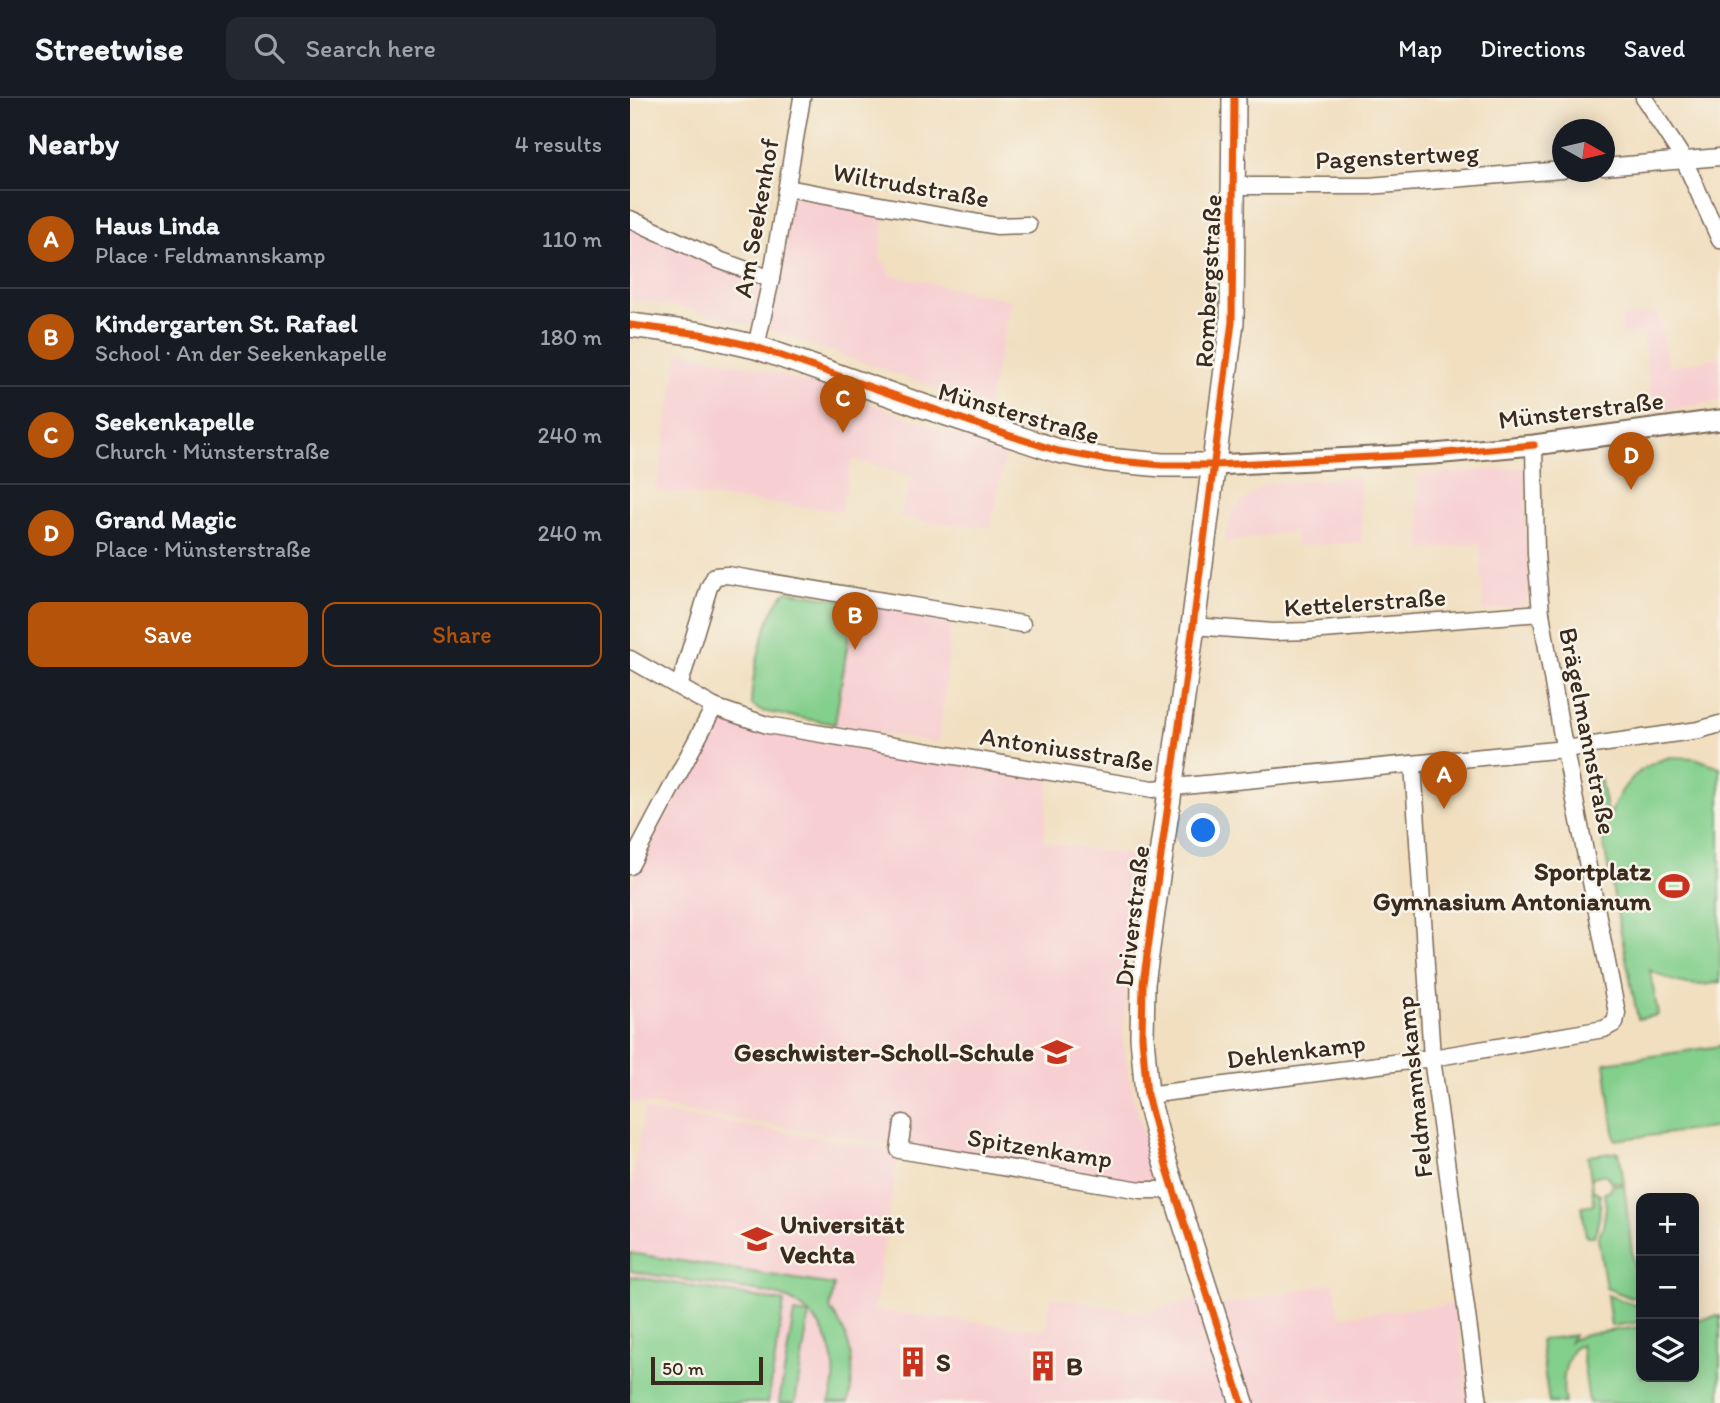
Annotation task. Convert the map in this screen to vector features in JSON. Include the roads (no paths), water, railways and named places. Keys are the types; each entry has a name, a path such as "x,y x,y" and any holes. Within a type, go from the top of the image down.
{"main road":[{"name":"Rombergstraße","path":"1214,465 1231,322 1234,98"},
{"name":"Münsterstraße","path":"630,325 701,334 756,347 1058,451 1107,460 1162,465 1214,465"},
{"name":"Driverstraße","path":"1214,465 1143,984 1142,1037 1147,1095 1242,1403"}],"street":[{"name":"Am Seekenhof","path":"756,347 771,279 802,98"},
{"path":"1644,98 1684,160 1720,240"},
{"path":"1615,166 1720,156"},
{"name":"Pagenstertweg","path":"1233,186 1369,186 1552,171"},
{"name":"Wiltrudstraße","path":"787,188 996,226 1028,225"},
{"path":"630,219 719,260 771,279"},
{"name":"Münsterstraße","path":"1214,465 1433,454 1534,445 1720,420"},
{"name":"Brägelmannstraße","path":"1534,445 1536,554 1541,613 1617,1013 1615,1023"},
{"path":"679,687 709,587 715,576 727,575 1022,624"},
{"name":"Kettelerstraße","path":"1193,626 1310,632 1541,613"},
{"name":"Antoniusstraße","path":"630,659 714,707 767,725 1153,789 1566,749 1699,730 1720,724"},
{"path":"630,866 714,707"},
{"name":"Feldmannskamp","path":"1413,764 1432,1058 1479,1403"},
{"name":"Dehlenkamp","path":"1147,1095 1432,1058 1604,1029 1615,1023"},
{"name":"Spitzenkamp","path":"903,1123 899,1150 1141,1190 1162,1190 1173,1186"}],"place":[{"name":"Seekenkapelle","path":"843,433"},
{"name":"Grand Magic","path":"1631,490"},
{"name":"Kindergarten St. Rafael","path":"855,650"},
{"name":"Haus Linda","path":"1444,809"},
{"name":"Sportplatz Gymnasium Antonianum","path":"1674,886"},
{"name":"Geschwister-Scholl-Schule","path":"1057,1052"},
{"name":"Universität Vechta","path":"757,1239"},
{"name":"S","path":"913,1362"},
{"name":"B","path":"1043,1366"}]}
